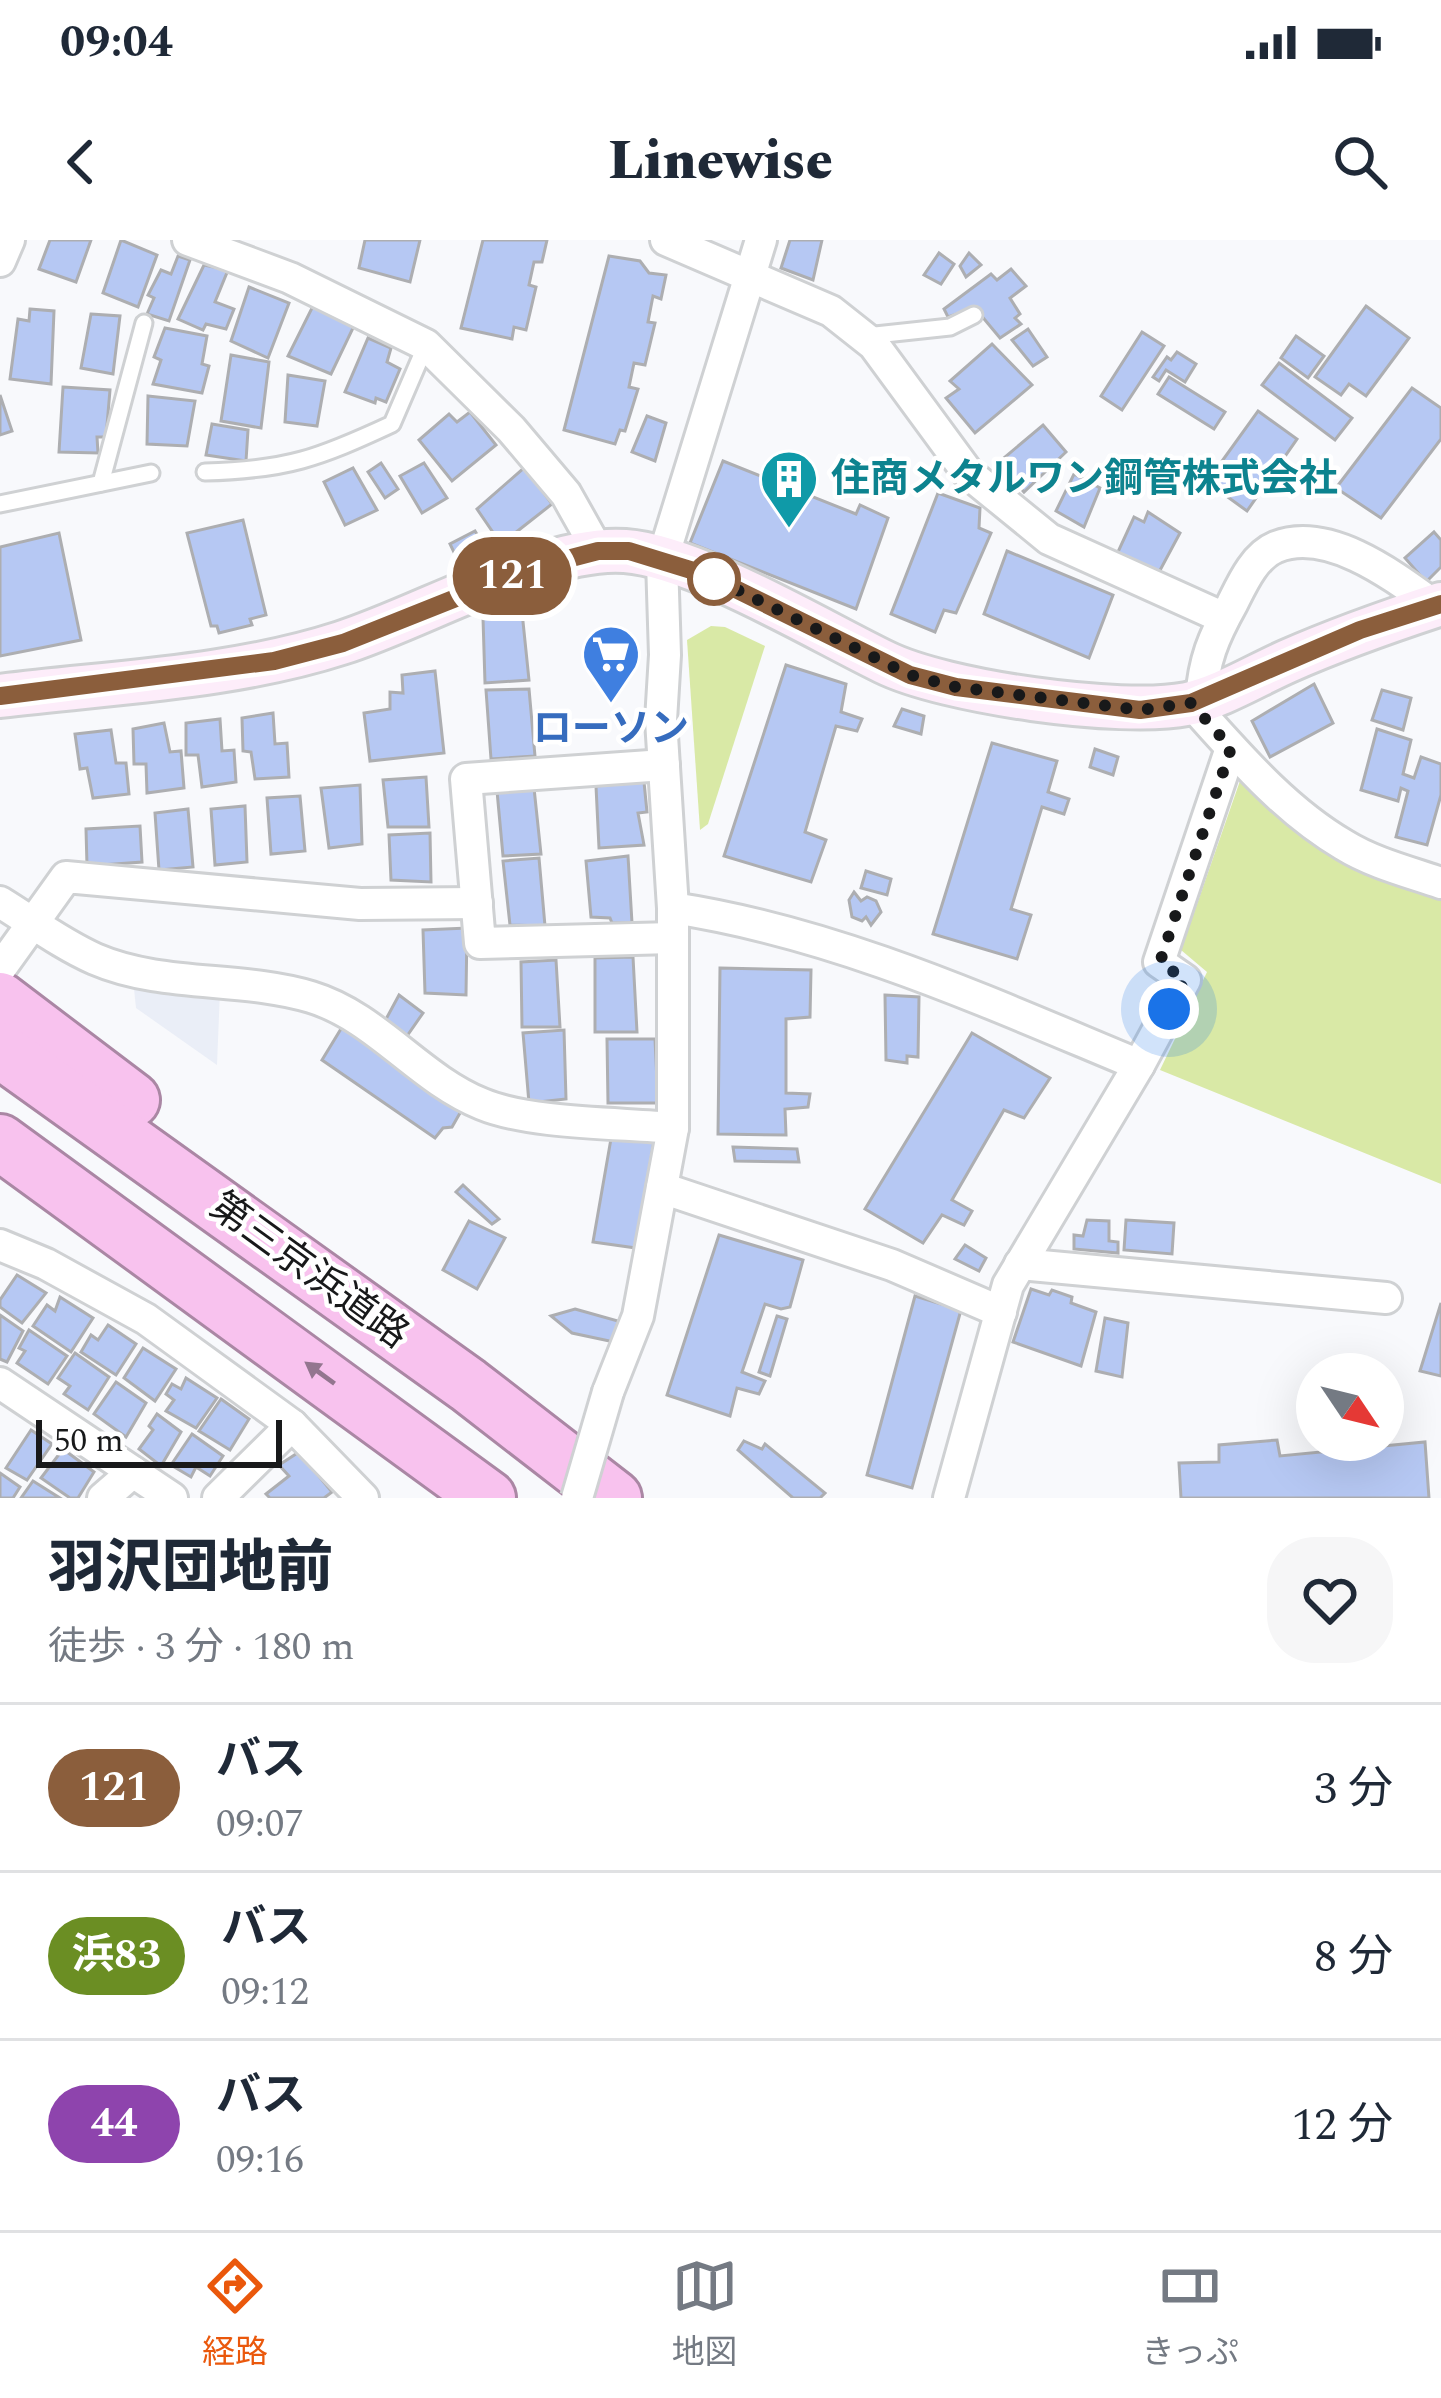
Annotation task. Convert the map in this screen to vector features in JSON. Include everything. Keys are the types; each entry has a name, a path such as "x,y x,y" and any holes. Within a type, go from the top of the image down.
{"highway":[{"path":"0,1000 368,1287 468,1385"},
{"name":"第三京浜道路","path":"0,1050 468,1385 614,1498"},
{"name":"第三京浜道路","path":"0,1142 488,1498"}],"street":[{"path":"0,261 9,240"},
{"path":"188,240 290,278 426,345 511,429 566,494 598,551"},
{"path":"666,240 831,310 864,337 903,380 968,473 1049,539 1224,618"},
{"path":"577,1498 608,1392 638,1316 673,1128 673,923 664,765 662,561 761,240"},
{"path":"1438,605 1336,547 1276,547 1252,566 1224,618 1204,662 1196,701 1231,748 1307,819 1346,846 1441,883"},
{"path":"0,696 274,661 343,643 529,569 598,551 629,551 707,575 910,675 956,687 1140,710 1196,701 1360,630 1438,605"},
{"path":"950,1498 1008,1286 1185,980 1160,962 1231,748"},
{"path":"664,765 466,778 480,943 673,923 710,913 883,959 1139,1065"},
{"path":"16,946 66,877 360,904 477,903"},
{"path":"0,902 16,946"},
{"path":"16,946 136,971 308,996 353,1013 418,1065 482,1104 539,1116 673,1128"},
{"path":"662,1188 892,1265 1001,1312"},
{"path":"0,1245 46,1264 146,1319 292,1425 363,1498"},
{"path":"1020,1264 1386,1298"},
{"path":"0,1383 172,1498"},
{"path":"218,1498 292,1425"},
{"path":"103,1498 133,1472"}],"lane":[{"path":"864,337 950,326 974,315"},
{"path":"101,483 144,322"},
{"path":"205,472 268,471 321,457 392,424 426,345"},
{"path":"0,504 151,473"}],"shaded area":[{"path":"134,989 220,991 217,1065 136,1008"}],"green space":[{"path":"711,626 725,627 765,646 708,824 700,830 687,640"},
{"path":"1241,778 1441,896 1441,1184 1160,1070 1207,972 1181,950"}],"building":[{"path":"50,240 91,240 76,282 39,269"},
{"path":"121,240 157,255 138,307 103,293"},
{"path":"365,240 420,240 410,282 359,268"},
{"path":"483,240 547,240 542,262 534,262 529,285 536,287 526,330 514,327 512,339 461,328"},
{"path":"790,240 822,240 813,280 781,268"},
{"path":"939,253 954,264 941,284 924,275"},
{"path":"969,253 981,265 966,277 960,266"},
{"path":"178,256 190,260 169,321 147,314 154,298 148,295 161,270 171,274"},
{"path":"609,256 640,261 649,273 666,275 661,299 653,296 648,322 655,323 645,365 634,363 629,387 638,389 625,431 620,430 615,444 564,430"},
{"path":"204,265 228,270 215,302 234,309 226,329 206,324 203,330 178,319"},
{"path":"1011,269 1026,286 1010,298 1021,324 1000,338 975,308 948,317 944,309 991,274 997,280"},
{"path":"249,287 289,303 268,358 231,341"},
{"path":"314,304 354,326 331,374 288,356"},
{"path":"1366,306 1409,338 1366,396 1349,384 1341,395 1315,377"},
{"path":"30,309 54,311 51,384 10,379 18,319 29,321"},
{"path":"91,314 120,316 113,374 81,368"},
{"path":"165,328 207,336 202,364 209,366 202,393 153,384 161,360 154,357"},
{"path":"1028,329 1047,357 1033,366 1012,340"},
{"path":"1142,332 1164,346 1122,410 1101,396"},
{"path":"1296,336 1324,356 1308,378 1281,358"},
{"path":"368,338 391,348 387,362 400,369 386,402 345,392"},
{"path":"992,344 1032,385 975,433 946,398 959,389 950,381"},
{"path":"1177,352 1196,364 1185,382 1166,370 1159,381 1153,377 1167,357 1171,360"},
{"path":"231,355 269,362 261,428 221,421"},
{"path":"1279,363 1352,418 1335,440 1262,385"},
{"path":"288,375 325,381 317,426 285,422"},
{"path":"1169,377 1225,412 1214,429 1158,394"},
{"path":"63,387 110,390 106,437 97,437 98,453 59,452"},
{"path":"1412,388 1441,408 1441,439 1381,518 1336,488"},
{"path":"0,395 12,431 0,435"},
{"path":"148,396 195,401 187,446 147,444"},
{"path":"1258,411 1297,439 1247,511 1207,482"},
{"path":"470,412 496,445 452,481 419,440 449,414 457,422"},
{"path":"647,416 666,423 655,461 632,452"},
{"path":"212,424 248,430 246,461 206,455"},
{"path":"1043,425 1066,452 1024,492 998,463"},
{"name":"住商メタルワン鋼管株式会社","path":"723,461 856,514 860,505 888,518 856,609 690,543"},
{"path":"381,463 398,489 385,498 368,472"},
{"path":"424,463 447,498 422,513 400,476"},
{"path":"525,467 552,504 501,544 477,509"},
{"path":"353,468 377,510 345,525 324,482"},
{"path":"1074,474 1100,488 1084,527 1056,511"},
{"path":"938,493 980,508 979,528 991,533 956,613 944,610 935,632 891,614"},
{"path":"1148,512 1180,533 1158,574 1117,554 1134,517 1144,522"},
{"path":"243,520 266,615 250,619 252,625 219,633 217,626 211,626 187,533"},
{"path":"475,531 487,551 460,565 450,544"},
{"path":"1434,532 1441,540 1441,567 1426,582 1405,558"},
{"path":"59,533 81,640 0,656 0,547"},
{"path":"1007,551 1113,595 1089,658 984,614"},
{"path":"522,612 529,680 485,683 483,618"},
{"path":"786,665 846,684 841,712 862,719 857,731 836,726 805,832 826,840 811,882 724,856"},
{"path":"435,671 444,753 370,761 364,713 390,709 390,692 403,693 402,675"},
{"path":"1314,684 1333,723 1270,757 1252,721"},
{"path":"529,689 535,756 491,759 486,690"},
{"path":"1382,690 1411,698 1403,730 1372,720"},
{"path":"902,709 924,716 921,734 894,726"},
{"path":"273,713 275,744 287,743 289,777 255,779 251,752 243,751 242,718"},
{"path":"220,719 222,751 234,750 236,782 202,787 198,755 186,755 186,723"},
{"path":"164,723 170,752 181,751 184,788 147,793 146,764 134,764 133,729"},
{"path":"1377,729 1411,740 1403,774 1414,778 1421,757 1441,764 1441,795 1427,845 1396,837 1408,791 1401,788 1398,801 1361,790"},
{"path":"111,730 116,763 126,763 129,794 93,798 87,768 80,769 75,734"},
{"path":"992,743 1057,761 1048,792 1069,799 1064,814 1042,807 1011,909 1031,915 1017,959 933,934"},
{"path":"1095,749 1118,757 1113,775 1090,767"},
{"path":"426,777 429,827 388,827 383,780"},
{"path":"644,782 647,812 638,813 644,845 599,848 596,786"},
{"path":"360,785 362,844 329,848 321,788"},
{"path":"534,788 541,854 503,856 497,791"},
{"path":"300,796 305,851 271,854 267,798"},
{"path":"245,806 247,862 215,865 211,809"},
{"path":"188,809 193,867 159,870 155,813"},
{"path":"140,826 142,862 87,866 86,829"},
{"path":"430,833 431,882 391,880 389,835"},
{"path":"628,856 632,923 591,917 586,861"},
{"path":"539,858 545,926 510,925 503,861"},
{"path":"866,871 891,879 887,895 861,888"},
{"path":"854,892 861,901 867,897 876,901 881,912 871,925 866,917 862,921 852,917 849,900"},
{"path":"467,928 466,995 425,993 423,930"},
{"path":"633,957 637,1032 595,1032 595,958"},
{"path":"556,960 560,1027 522,1027 521,962"},
{"path":"720,968 811,970 810,1017 786,1019 786,1093 810,1094 808,1107 785,1109 786,1135 718,1134"},
{"path":"399,995 423,1013 407,1036 385,1021"},
{"path":"885,995 919,997 918,1057 907,1056 907,1063 886,1060"},
{"path":"344,1024 464,1106 452,1127 443,1128 435,1138 322,1060"},
{"path":"564,1030 566,1099 529,1103 523,1033"},
{"path":"972,1033 1050,1078 1024,1118 1004,1110 952,1200 972,1211 964,1225 942,1215 923,1243 865,1209"},
{"path":"607,1039 655,1039 658,1103 608,1103"},
{"path":"612,1133 654,1141 636,1248 593,1242"},
{"path":"733,1147 797,1149 799,1162 735,1161"},
{"path":"463,1185 499,1219 492,1224 456,1192"},
{"path":"1087,1220 1109,1221 1109,1241 1118,1242 1118,1253 1074,1249 1074,1235 1083,1236"},
{"path":"1126,1220 1174,1223 1172,1254 1124,1250"},
{"path":"469,1221 505,1238 477,1289 443,1270"},
{"path":"719,1235 803,1260 790,1307 765,1304 742,1372 765,1381 759,1394 737,1388 730,1416 667,1395"},
{"path":"965,1245 986,1258 979,1271 955,1259"},
{"path":"17,1275 46,1293 22,1323 0,1307"},
{"path":"1031,1289 1072,1297 1071,1303 1096,1312 1081,1366 1013,1342"},
{"path":"915,1296 961,1310 912,1488 867,1475"},
{"path":"60,1297 93,1318 71,1352 33,1326 47,1305 55,1311"},
{"path":"1441,1303 1441,1376 1420,1371"},
{"path":"575,1309 618,1321 614,1342 572,1333 551,1316"},
{"path":"0,1315 23,1331 7,1362 0,1359"},
{"path":"777,1316 787,1319 770,1376 759,1372"},
{"path":"1105,1318 1128,1323 1122,1377 1096,1371"},
{"path":"108,1325 136,1344 116,1375 81,1352 91,1335 98,1340"},
{"path":"29,1330 67,1356 48,1384 17,1363"},
{"path":"143,1348 176,1369 155,1401 124,1378"},
{"path":"75,1353 109,1377 88,1410 64,1394 70,1386 58,1378"},
{"path":"186,1378 217,1398 196,1428 166,1411 174,1400 166,1394 172,1384 181,1389"},
{"path":"116,1382 146,1403 126,1437 94,1414"},
{"path":"221,1399 249,1419 230,1450 199,1431"},
{"path":"157,1414 181,1432 161,1466 139,1449 153,1430 149,1426"},
{"path":"31,1430 52,1444 27,1480 6,1468"},
{"path":"192,1434 223,1456 210,1476 196,1467 191,1477 171,1465"},
{"path":"1277,1440 1280,1456 1296,1454 1296,1461 1404,1461 1404,1444 1425,1442 1429,1498 1181,1498 1179,1463 1219,1462 1219,1445"},
{"path":"744,1441 762,1449 765,1444 825,1493 820,1498 793,1498 738,1450"},
{"path":"63,1449 94,1472 78,1498 70,1498 41,1478"},
{"path":"299,1452 332,1492 324,1498 270,1498 266,1494 289,1476 279,1465"},
{"path":"0,1473 20,1487 13,1498 0,1498"},
{"path":"33,1481 60,1498 21,1498"}],"bus line":[{"name":"121","path":"0,696 274,661 343,643 529,569 598,551 629,551 707,575 910,675 956,687 1140,710 1191,703 1360,630 1441,604"}],"place":[{"name":"住商メタルワン鋼管株式会社","path":"789,530"},
{"name":"ローソン","path":"611,705"}],"route":[{"path":"714,579 707,575 910,675 956,687 1140,710 1191,703 1231,748 1160,962 1185,980 1169,1009"}]}
